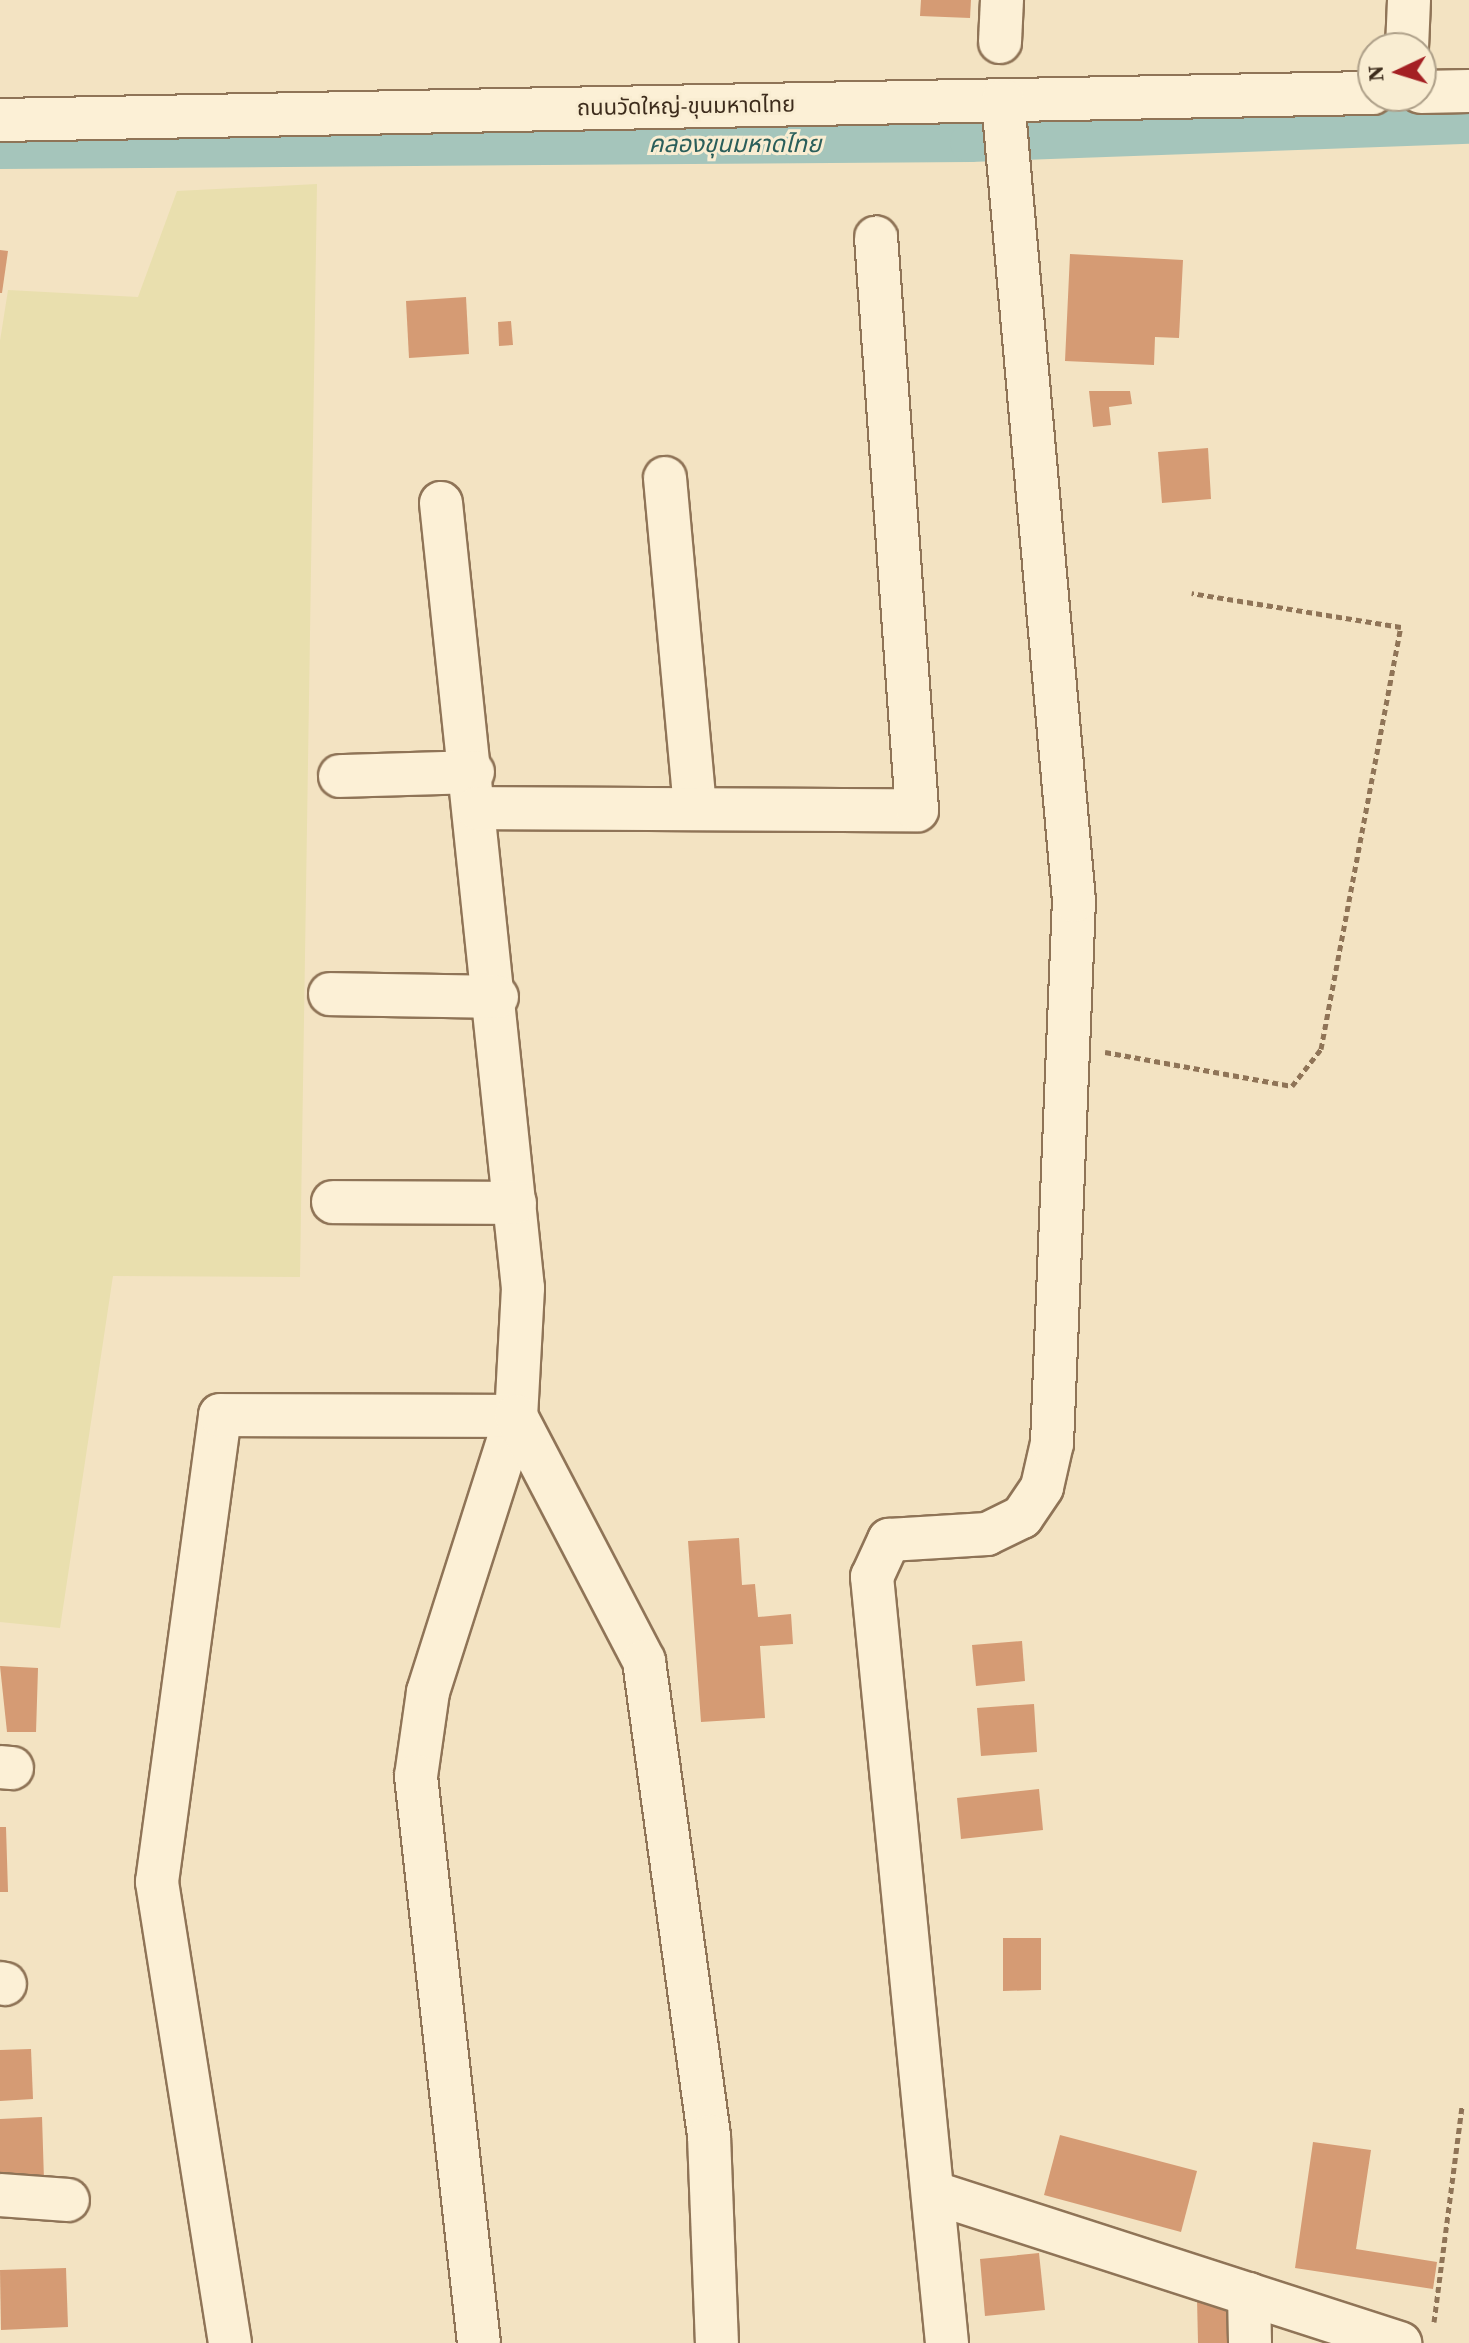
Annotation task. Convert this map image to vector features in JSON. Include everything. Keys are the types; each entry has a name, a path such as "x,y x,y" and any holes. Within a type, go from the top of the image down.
{"street":[{"path":"1000,42 1002,0"},
{"path":"1408,32 1409,0"},
{"path":"1437,92 1469,91"},
{"name":"ถนนวัดใหญ่-ขุนมหาดไทย","path":"0,120 1004,107 1357,94"},
{"path":"947,2343 935,2193 872,1577 889,1540 987,1534 1022,1517 1042,1487 1052,1443 1074,901 1004,107"},
{"path":"340,776 695,809 917,810 876,237"},
{"path":"665,478 695,809"},
{"path":"441,503 497,997 523,1288 516,1416 428,1692 416,1776 479,2343"},
{"path":"330,994 497,997"},
{"path":"333,1202 515,1203"},
{"path":"230,2343 157,1882 220,1415 516,1416"},
{"path":"516,1416 644,1661 709,2136 717,2343"},
{"path":"935,2193 1249,2294 1416,2335"},
{"path":"0,2195 68,2200"},
{"path":"1249,2294 1250,2343"}],"path":[{"path":"1069,1046 1292,1086 1321,1049 1401,627 1192,593"},
{"path":"1416,2335 1462,2107"}],"shaded area":[{"path":"317,184 300,1277 113,1276 60,1628 0,1622 0,341 8,290 138,297 177,191"}],"building":[{"path":"921,0 971,0 970,18 920,16"},
{"path":"0,250 8,251 2,293 0,293"},
{"path":"1070,254 1183,260 1179,338 1155,337 1154,365 1065,361"},
{"path":"466,297 469,354 409,358 406,301"},
{"path":"511,321 513,345 499,346 498,322"},
{"path":"1089,391 1130,391 1132,404 1109,407 1111,425 1093,427"},
{"path":"1208,448 1211,499 1162,503 1158,452"},
{"path":"739,1538 742,1585 755,1584 758,1617 791,1614 793,1644 760,1646 765,1718 701,1722 688,1541"},
{"path":"1022,1641 1025,1681 976,1686 972,1645"},
{"path":"0,1666 38,1668 36,1732 7,1732"},
{"path":"1034,1704 1037,1752 981,1756 977,1708"},
{"path":"1039,1789 1043,1830 961,1839 957,1798"},
{"path":"0,1827 6,1827 8,1892 0,1892"},
{"path":"1003,1938 1041,1938 1041,1990 1003,1991"},
{"path":"31,2049 33,2099 0,2101 0,2050"},
{"path":"42,2117 44,2181 0,2183 0,2119"},
{"path":"1060,2135 1197,2171 1181,2232 1044,2195"},
{"path":"1313,2142 1371,2150 1356,2249 1437,2262 1433,2289 1295,2268"},
{"path":"1039,2253 1045,2310 985,2316 980,2259"},
{"path":"66,2268 68,2327 1,2330 0,2270"},
{"path":"1197,2298 1231,2298 1231,2343 1198,2343"}],"waterway":[{"name":"คลองขุนมหาดไทย","path":"0,149 970,142 1469,124"}]}
